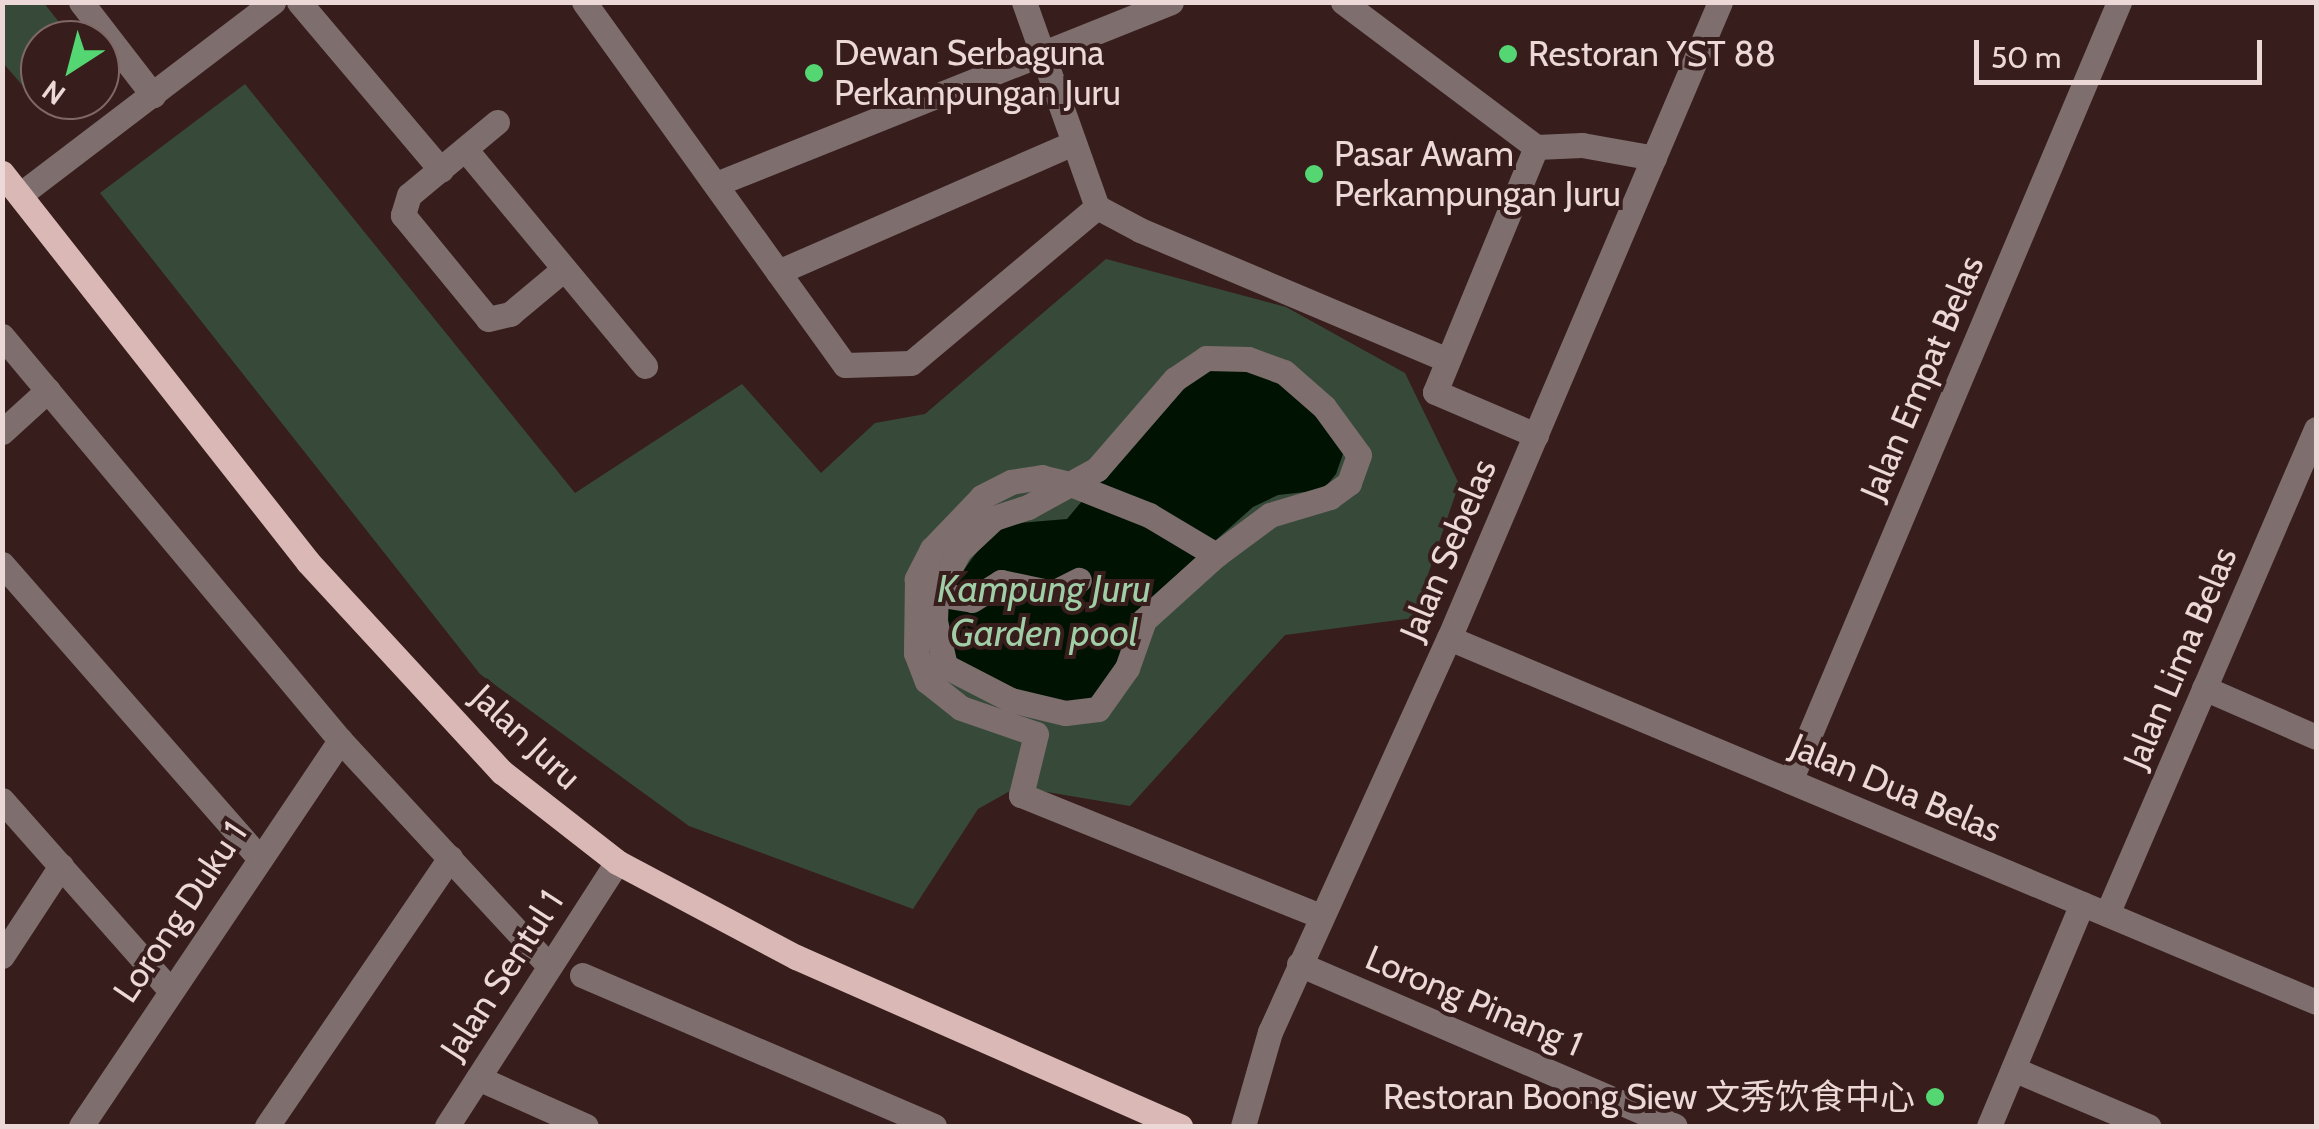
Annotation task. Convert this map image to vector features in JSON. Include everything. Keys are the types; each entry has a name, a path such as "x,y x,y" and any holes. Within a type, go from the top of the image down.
{"main road":[{"name":"Jalan Juru","path":"2,173 308,562 502,772 617,862 796,957 1180,1126"}],"street":[{"path":"80,2 153,95"},
{"path":"21,194 273,2"},
{"path":"300,2 440,170"},
{"path":"584,2 845,365 911,363 1097,207"},
{"path":"1024,2 1071,144 1097,207 1140,230 1448,360"},
{"path":"716,184 1171,2"},
{"path":"1343,2 1536,147 1582,145 1654,158"},
{"name":"Jalan Sebelas","path":"1243,1126 1270,1032 1449,638 1720,2"},
{"name":"Jalan Empat Belas","path":"1790,781 2119,2"},
{"path":"498,122 410,195 403,215 488,318 510,314 564,269"},
{"path":"778,272 1071,144"},
{"path":"1536,147 1435,392 1536,434"},
{"path":"465,149 645,366"},
{"path":"2,336 340,740 550,966"},
{"path":"1206,358 1248,359 1284,372 1324,406 1359,455 1348,483 1330,497 1270,515 1216,555 1144,620 1127,668 1098,709 1065,713 1012,700 945,666 935,621 936,594 959,551 994,518 1073,486 1096,469 1175,379 1206,358"},
{"path":"2,432 48,390"},
{"name":"Jalan Lima Belas","path":"2107,914 2204,688 2306,485 2316,429"},
{"path":"1216,555 1149,515 1073,486 1042,478 1011,482 982,497 932,549 916,578 916,653 926,681 960,708 1036,734 1021,795 1321,916"},
{"path":"2,564 259,858"},
{"path":"936,594 972,600 1001,582 1053,593 1078,580"},
{"name":"Jalan Dua Belas","path":"1449,638 2316,1002"},
{"path":"2204,688 2316,737"},
{"name":"Lorong Duku 1","path":"81,1126 169,989 340,740"},
{"path":"2,800 169,989"},
{"path":"267,1126 450,858"},
{"name":"Jalan Sentul 1","path":"447,1126 617,862"},
{"path":"2,956 61,866"},
{"path":"1989,1126 2082,904"},
{"name":"Lorong Pinang 1","path":"1299,964 1675,1126"},
{"path":"582,975 934,1126"},
{"path":"2013,1069 2148,1126"},
{"path":"478,1078 586,1126"}],"shaded area":[{"path":"2,3 44,3 57,20 20,20 20,82 3,63"},
{"path":"245,84 575,493 742,384 821,473 875,423 925,414 1106,259 1286,307 1405,373 1459,484 1413,618 1285,635 1130,806 1017,787 978,809 913,909 689,826 480,674 100,193"}],"water":[{"name":"Kampung Juru Garden pool","path":"1213,363 1287,380 1344,451 1336,474 1323,490 1278,495 1253,507 1133,614 1118,665 1096,700 1056,703 999,690 951,664 941,601 982,545 1006,524 1067,519 1180,384"}],"place":[{"name":"Restoran YST 88","path":"1508,54"},
{"name":"Dewan Serbaguna Perkampungan Juru","path":"814,73"},
{"name":"Pasar Awam Perkampungan Juru","path":"1314,174"},
{"name":"Restoran Boong Siew 文秀饮食中心","path":"1935,1097"}]}
